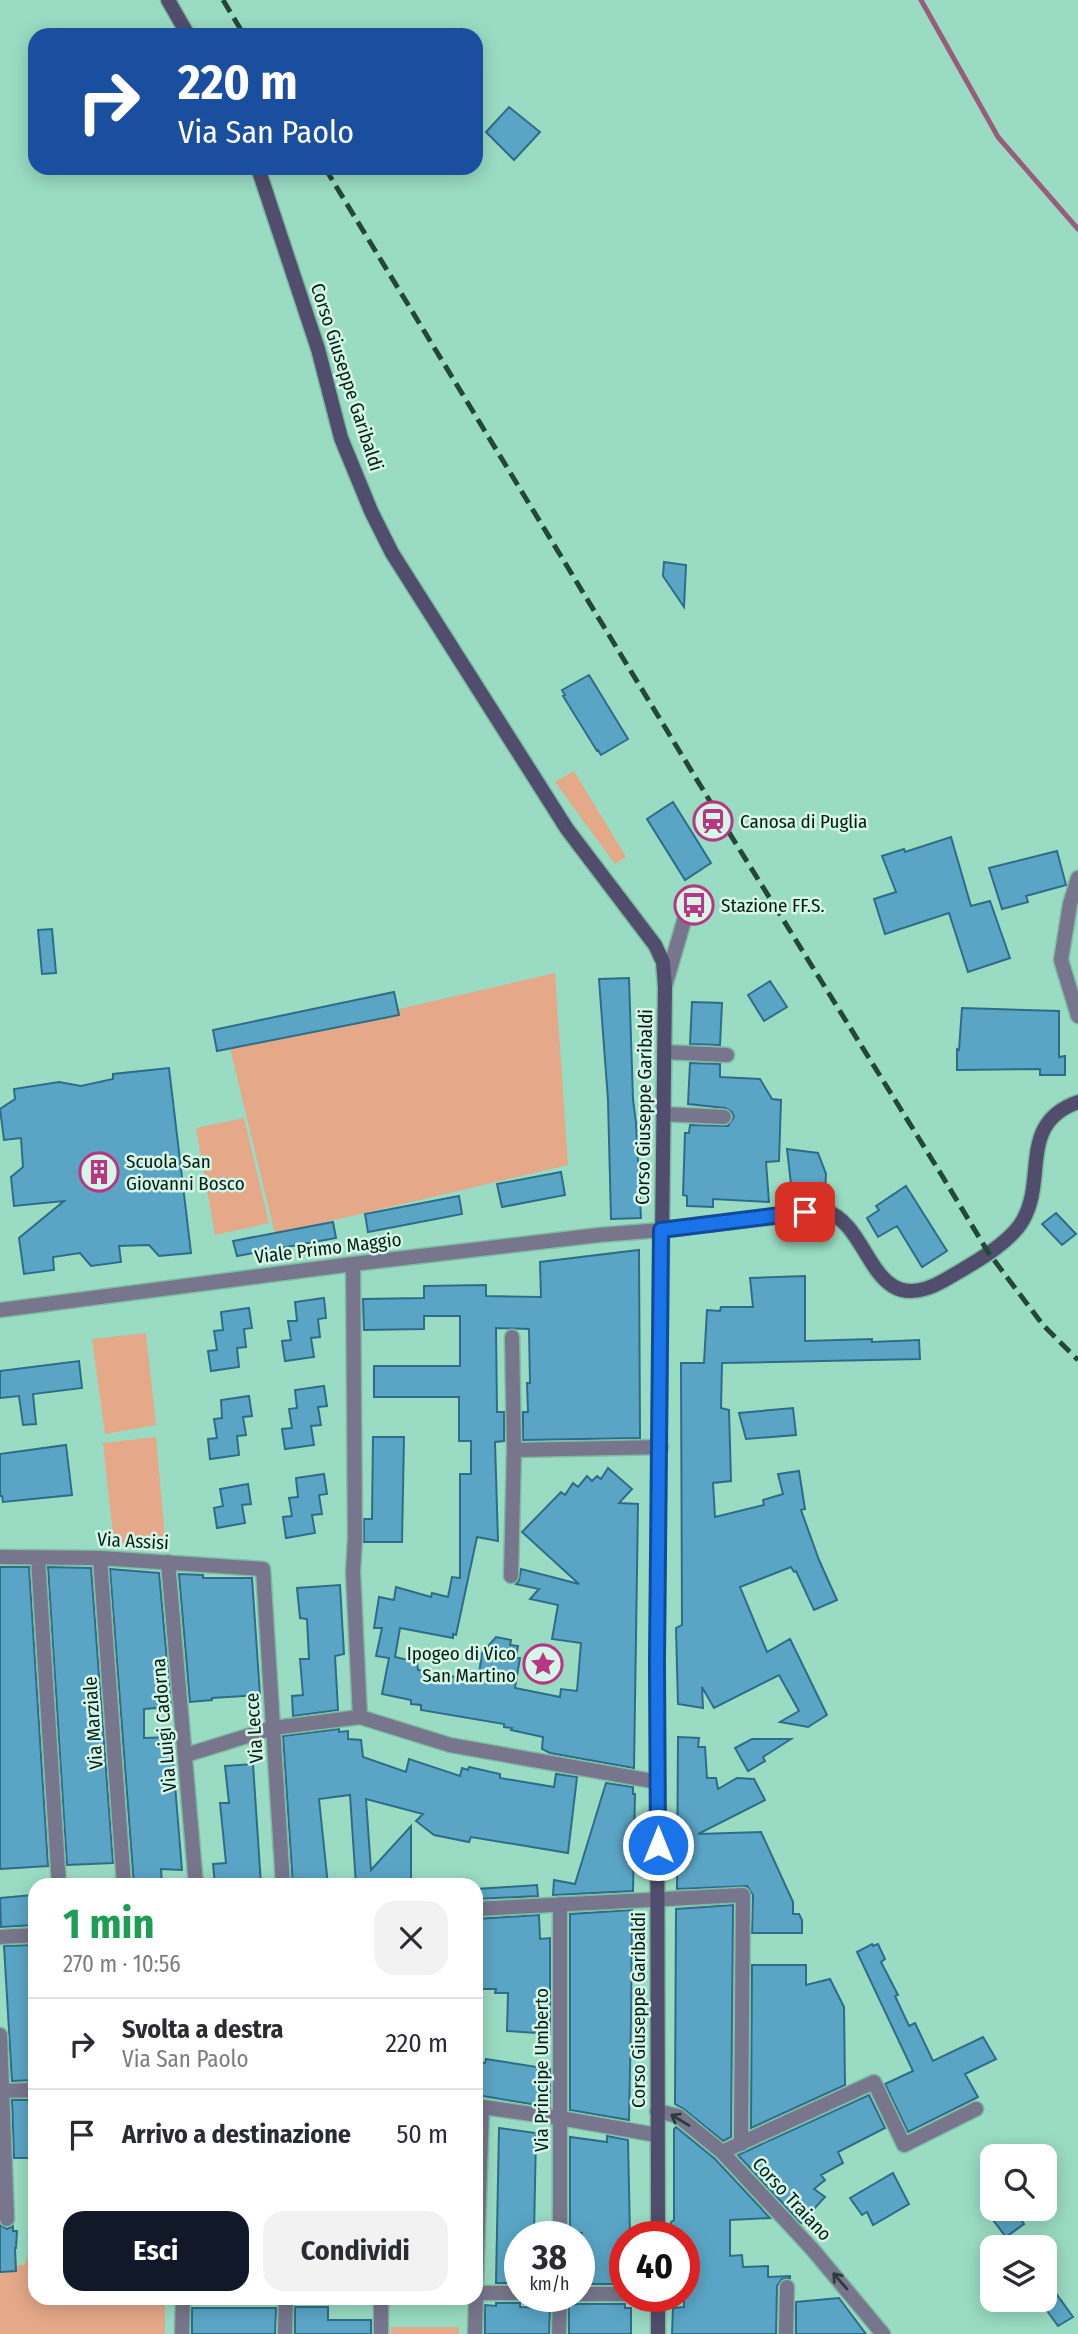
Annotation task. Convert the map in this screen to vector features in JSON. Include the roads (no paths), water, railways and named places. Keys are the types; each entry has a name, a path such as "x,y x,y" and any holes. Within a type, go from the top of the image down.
{"street":[{"path":"168,0 184,28"},
{"name":"Corso Giuseppe Garibaldi","path":"260,175 314,336 341,438 370,511 392,553 567,830 654,945 663,962 665,987 657,1661 658,2221"},
{"path":"1078,878 1070,904 1061,960 1078,1016"},
{"path":"665,987 686,914"},
{"path":"664,1052 727,1055"},
{"path":"661,1230 826,1211 841,1220 891,1285 907,1291 921,1291 953,1275 1015,1232 1030,1206 1042,1132 1054,1115 1078,1102"},
{"path":"663,1114 724,1116"},
{"name":"Viale Primo Maggio","path":"0,1310 353,1264 661,1230"},
{"path":"353,1264 353,1572 360,1717"},
{"path":"511,1576 514,1450 512,1337"},
{"path":"514,1450 661,1447"},
{"name":"Via Assisi","path":"0,1557 100,1558 263,1569"},
{"name":"Via Marziale","path":"100,1558 123,1878"},
{"path":"38,1559 59,1878"},
{"name":"Via Luigi Cadorna","path":"168,1562 195,1878"},
{"name":"Via Lecce","path":"263,1569 283,1878"},
{"path":"186,1755 273,1728 360,1717 450,1745 659,1782"},
{"path":"483,1909 743,1895 741,2144"},
{"name":"Via Principe Umberto","path":"560,1904 560,2221"},
{"path":"0,1937 28,1935"},
{"path":"0,2035 8,2219"},
{"path":"722,2152 874,2082 904,2145 976,2109"},
{"path":"2,2091 28,2090"},
{"path":"483,2108 657,2135"},
{"name":"Corso Traiano","path":"657,2111 678,2116 722,2152 813,2250 883,2334"},
{"path":"786,2287 786,2334"},
{"path":"483,2295 504,2294"},
{"path":"182,2334 183,2305"},
{"path":"285,2334 286,2305"},
{"path":"381,2305 381,2334"},
{"path":"475,2334 476,2305"},
{"path":"559,2334 560,2312"},
{"path":"658,2312 658,2334"}],"waterway":[{"path":"921,0 998,137 1078,229"}],"railway":[{"path":"223,0 240,28"},
{"path":"329,175 988,1252 1043,1325 1078,1360"}],"place":[{"name":"Canosa di Puglia","path":"713,821"},
{"name":"Stazione FF.S.","path":"694,905"},
{"name":"Scuola San Giovanni Bosco","path":"99,1172"},
{"name":"Ipogeo di Vico San Martino","path":"543,1664"}]}
